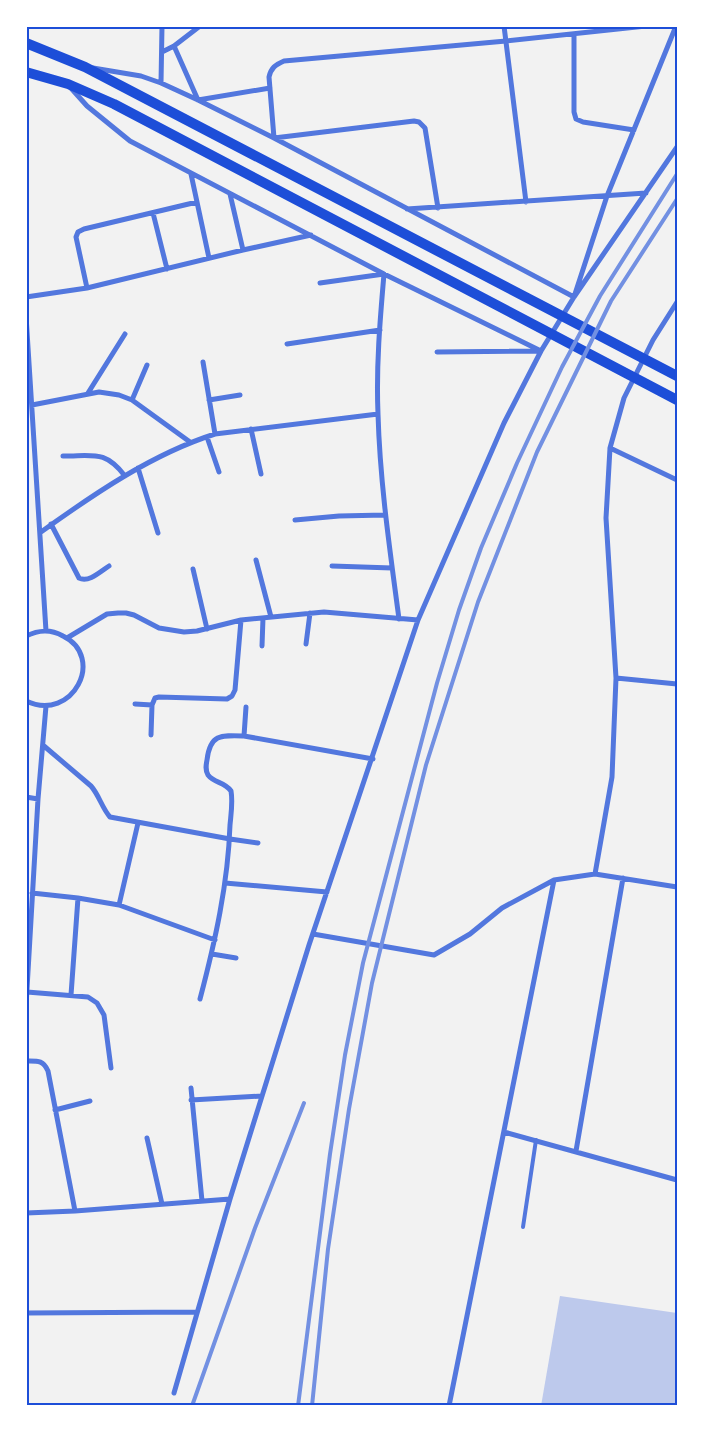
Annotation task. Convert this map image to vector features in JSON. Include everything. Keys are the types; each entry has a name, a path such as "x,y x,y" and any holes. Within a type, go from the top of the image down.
{"main road":[{"path":"26,43 85,67 677,376"},
{"path":"26,72 68,84 114,104 677,400"}],"street":[{"path":"161,83 162,26"},
{"path":"162,52 174,46 200,26"},
{"path":"504,26 526,202"},
{"path":"274,138 270,70 284,62 646,26"},
{"path":"574,297 607,196 676,26"},
{"path":"574,34 574,112 576,119 583,122 634,130"},
{"path":"174,46 198,100"},
{"path":"85,67 141,76 198,100 274,138 574,297"},
{"path":"68,84 87,106 130,141 384,274 541,351"},
{"path":"198,100 270,88"},
{"path":"274,138 418,122 425,128 438,208"},
{"path":"174,1393 230,1199 313,934 418,620 504,423 541,351 574,297 677,147"},
{"path":"191,174 209,258"},
{"path":"407,210 646,193"},
{"path":"230,194 243,250"},
{"path":"87,288 76,237 78,232 197,202"},
{"path":"153,212 167,269"},
{"path":"26,297 87,288 312,235"},
{"path":"320,283 384,274"},
{"path":"384,274 380,330 378,414 386,514 398,619"},
{"path":"595,874 612,777 616,678 606,518 610,448 624,398 653,340 677,302"},
{"path":"26,316 46,630"},
{"path":"287,344 380,330"},
{"path":"88,393 125,334"},
{"path":"437,352 541,351"},
{"path":"203,362 215,434"},
{"path":"132,400 147,365"},
{"path":"32,405 88,393 99,392 119,395 132,400 190,442"},
{"path":"209,400 240,395"},
{"path":"41,532 138,468 190,442 215,434 378,414"},
{"path":"251,429 261,474"},
{"path":"208,437 219,472"},
{"path":"610,448 677,480"},
{"path":"64,456 108,458 116,464 125,476"},
{"path":"138,468 158,533"},
{"path":"295,520 386,514"},
{"path":"51,524 79,578 83,580 88,579 109,566"},
{"path":"256,560 271,617"},
{"path":"332,566 392,568"},
{"path":"193,569 207,629"},
{"path":"67,638 107,614 118,613 126,613 159,628 184,632 207,629 241,620 324,612 418,620"},
{"path":"306,644 310,613"},
{"path":"262,646 263,618"},
{"path":"150,735 152,705 155,698 160,696 227,699 232,696 235,690 241,620"},
{"path":"26,636 46,630 67,638 76,646 81,656 83,668 81,680 76,690 68,699 58,704 46,706 36,706 26,701"},
{"path":"616,678 677,684"},
{"path":"135,704 152,705"},
{"path":"26,1006 38,799 46,706"},
{"path":"244,736 246,707"},
{"path":"200,999 215,940 225,883 230,839 231,791 208,774 206,769 208,748 217,738 224,735 244,736 373,759"},
{"path":"44,746 91,786 110,817 258,843"},
{"path":"26,798 38,799"},
{"path":"118,905 138,823"},
{"path":"26,859 34,860"},
{"path":"313,934 434,955 470,934 502,908 554,880 595,874 677,887"},
{"path":"576,1151 623,878"},
{"path":"449,1406 554,880"},
{"path":"225,883 327,892"},
{"path":"32,893 118,905 215,940"},
{"path":"71,995 78,898"},
{"path":"212,954 236,958"},
{"path":"27,992 88,997 97,1004 104,1015 111,1068"},
{"path":"26,1061 45,1064 48,1071 75,1211"},
{"path":"191,1088 202,1201"},
{"path":"191,1100 262,1096"},
{"path":"55,1110 90,1101"},
{"path":"504,1132 677,1180"},
{"path":"147,1138 162,1204"},
{"path":"26,1213 230,1199"},
{"path":"26,1313 197,1312"}],"lane":[{"path":"523,1227 536,1140"}],"building":[{"path":"560,1296 677,1313 677,1406 541,1406"}],"railway":[{"path":"298,1406 330,1154 345,1055 363,963 437,683 459,610 481,548 517,463 562,367 600,296 677,174"},
{"path":"312,1406 328,1249 349,1109 372,983 426,765 478,602 537,452 611,301 677,199"},
{"path":"192,1406 255,1228 304,1103"}]}
